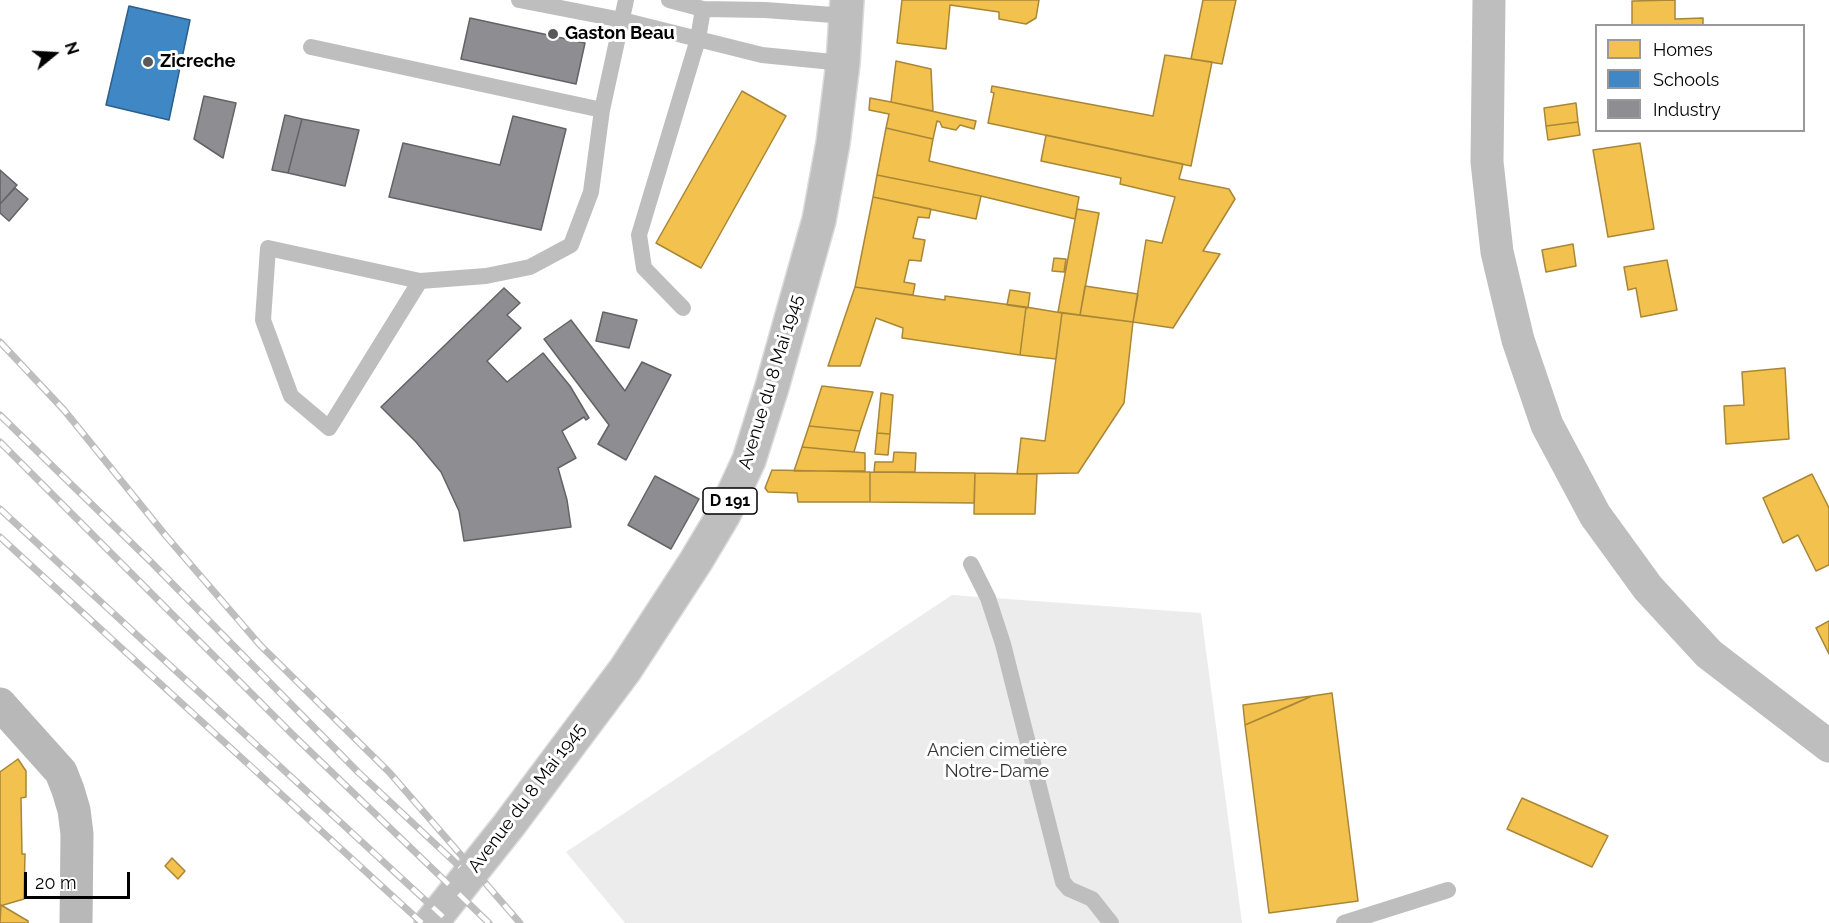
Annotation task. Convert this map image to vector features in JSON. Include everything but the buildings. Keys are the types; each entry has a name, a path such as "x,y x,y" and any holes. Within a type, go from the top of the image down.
{"main road":[{"path":"1489,0 1487,162 1497,252 1518,340 1547,425 1595,514 1648,588 1709,654 1829,746"},
{"name":"Avenue du 8 Mai 1945","path":"431,923 509,825 625,670 724,514 749,460 819,220 833,143 847,8"}],"street":[{"path":"0,704 61,772 68,790 74,810 77,834 76,923"}],"lane":[{"path":"519,0 622,20 762,55 843,63"},
{"path":"420,281 329,428 291,396 263,320 268,248 420,281 486,276 530,267 571,245 591,192 602,110 626,0"},
{"path":"669,0 703,9 847,8"},
{"path":"684,308 644,268 639,235 698,39 703,9"},
{"path":"311,47 602,110"},
{"path":"971,564 988,598 1002,644 1063,882 1070,889 1092,899 1111,923"},
{"path":"1344,923 1448,890"}],"green space":[{"name":"Ancien cimetière Notre-Dame","path":"952,595 1201,613 1242,923 625,923 566,852"}],"railway":[{"path":"0,342 64,410 166,536 260,645 389,772 520,923"},
{"path":"0,415 151,562 358,772 460,867"},
{"path":"0,442 292,734 489,923"},
{"path":"0,509 450,923"},
{"path":"0,537 422,923"}],"place":[{"name":"Gaston Beau","path":"553,34"},
{"name":"Zicreche","path":"148,62"}]}
